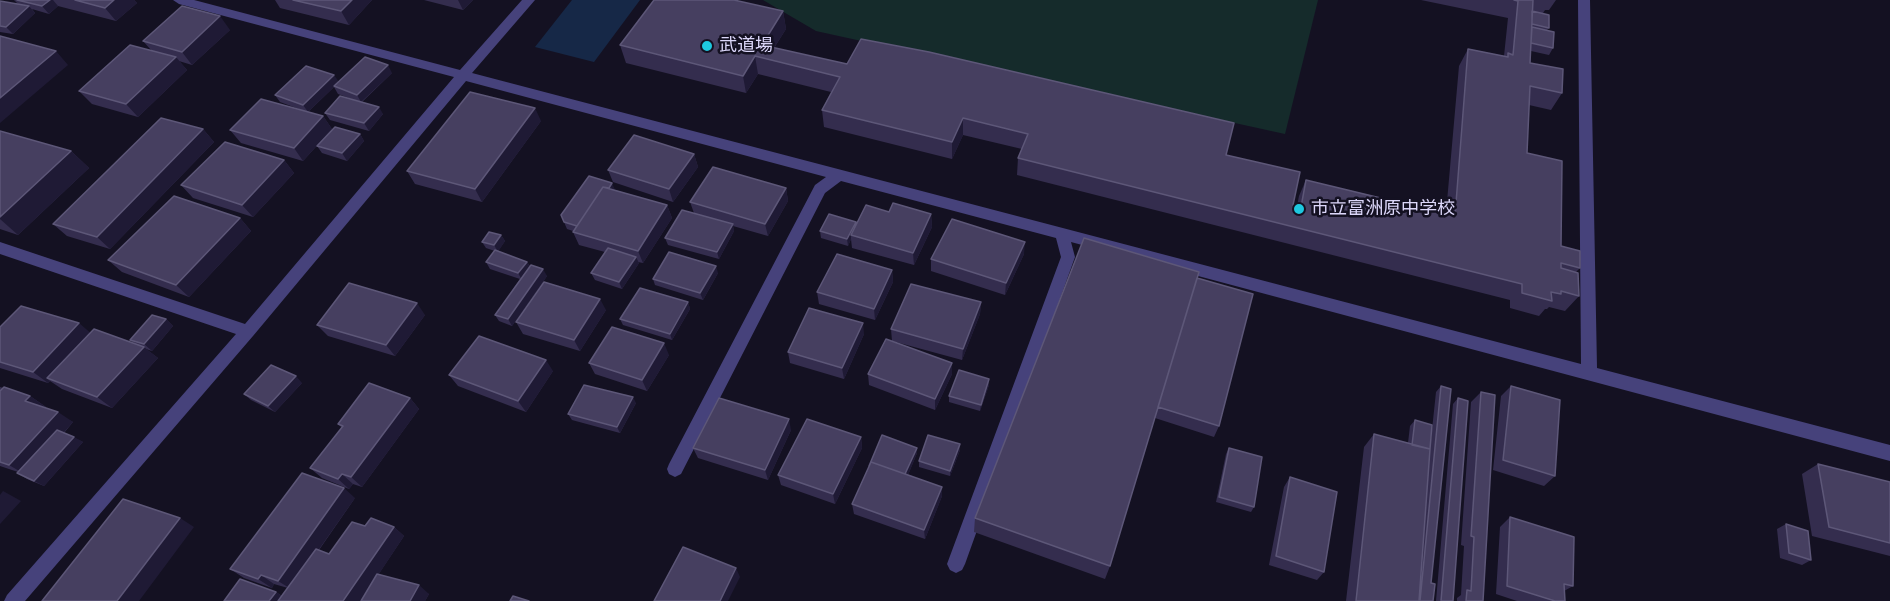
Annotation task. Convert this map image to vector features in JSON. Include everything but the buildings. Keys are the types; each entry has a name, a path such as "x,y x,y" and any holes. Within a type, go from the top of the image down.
{"street":[{"path":"179,0 1890,453"},
{"path":"13,601 248,332 463,75 529,0"},
{"path":"1584,0 1589,372"},
{"path":"675,469 820,189 838,175"},
{"path":"956,564 1068,257 1062,234"},
{"path":"0,248 248,332"}],"green space":[{"path":"763,0 1318,0 1285,134 816,31"}],"water":[{"path":"572,0 640,0 594,62 535,47"}],"place":[{"name":"武道場","path":"707,46"},
{"name":"市立富洲原中学校","path":"1299,209"}]}
